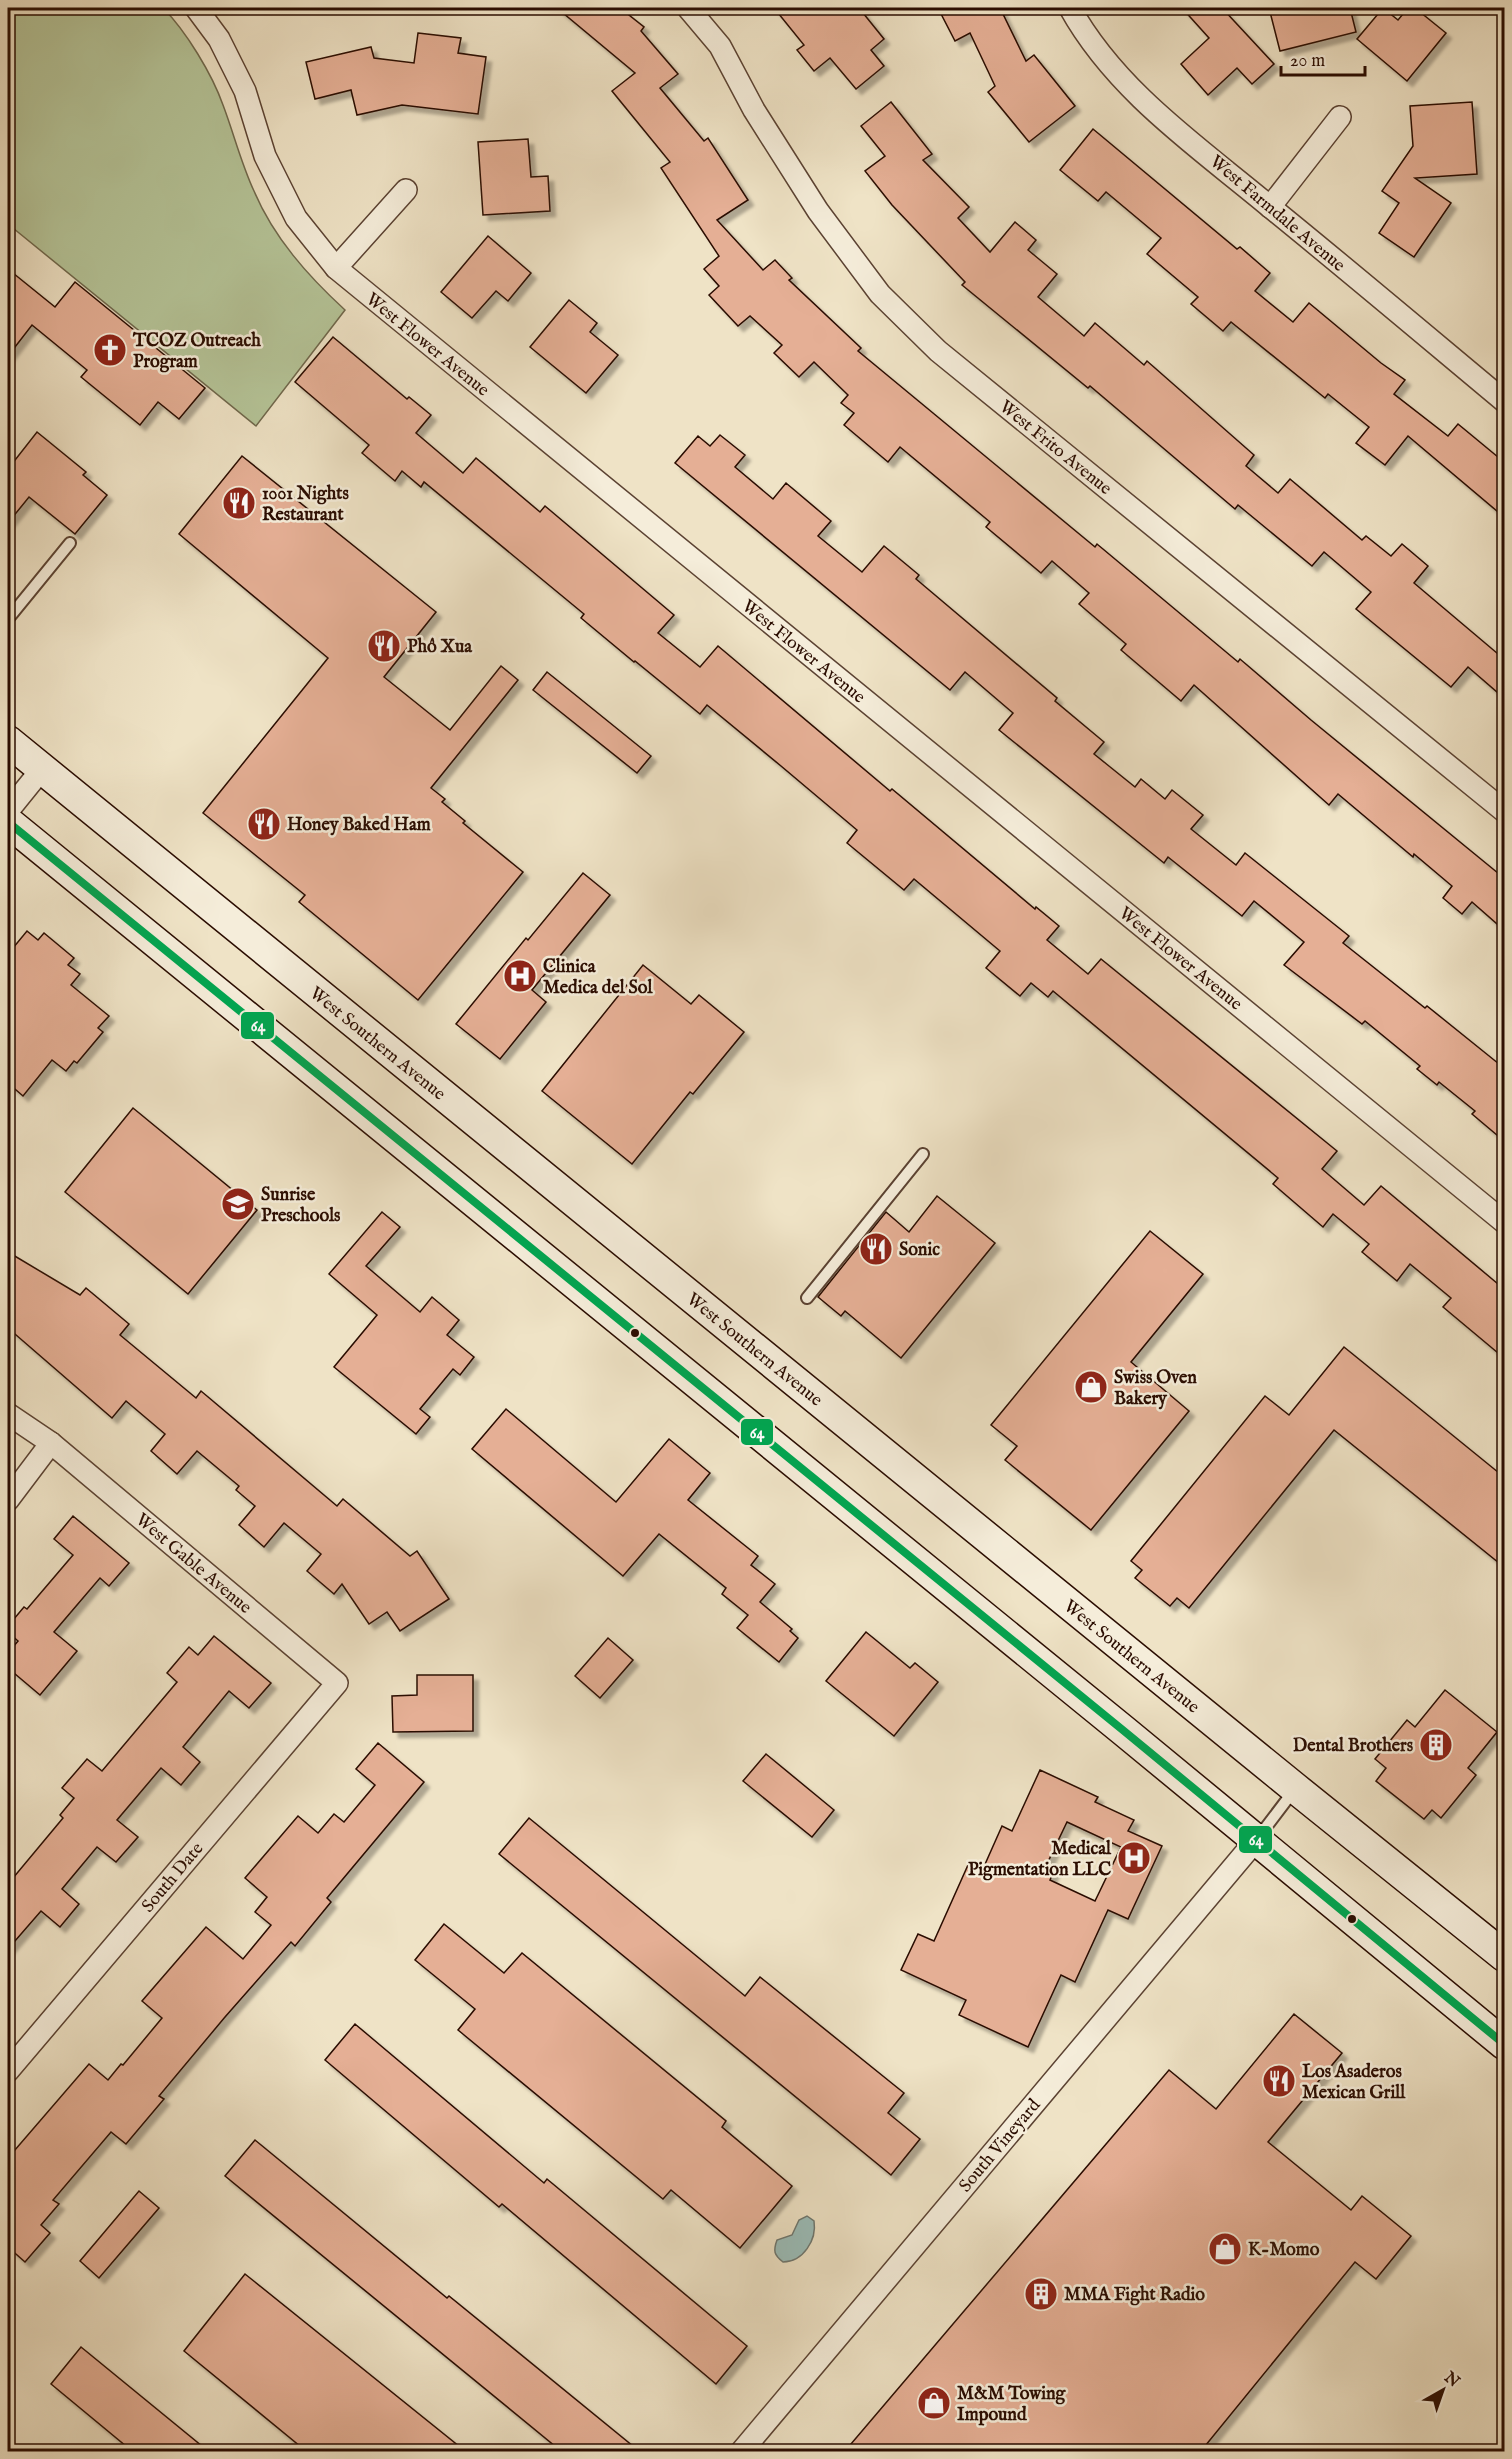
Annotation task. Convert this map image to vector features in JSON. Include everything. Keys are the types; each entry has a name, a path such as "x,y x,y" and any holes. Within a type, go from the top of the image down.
{"main road":[{"name":"West Southern Avenue","path":"8,741 1504,1956"},
{"path":"8,822 1257,1839 1504,2044"}],"street":[{"name":"West Flower Avenue","path":"196,8 219,39 245,91 265,156 296,218 336,268 1504,1222"},
{"name":"West Frito Avenue","path":"688,8 720,46 754,110 818,211 880,294 929,343 1504,811"},
{"name":"West Farmdale Avenue","path":"1070,8 1084,32 1123,81 1182,134 1504,401"},
{"path":"1270,207 1340,117"},
{"path":"336,268 406,190"},
{"path":"8,811 42,769"},
{"name":"West Gable Avenue","path":"8,1414 51,1443 337,1683"},
{"path":"8,1500 51,1443"},
{"name":"South Date","path":"8,2071 337,1683"},
{"name":"South Vineyard","path":"741,2451 1257,1839"}],"lane":[{"path":"8,620 70,543"},
{"path":"807,1299 923,1154"},
{"path":"1257,1839 1295,1788"}],"green space":[{"path":"8,8 163,8 181,28 198,54 218,93 249,180 271,225 305,270 345,310 256,426 8,224"}],"water":[{"path":"807,2216 814,2221 811,2242 797,2258 783,2262 775,2252 777,2240 792,2235 799,2220"}],"building":[{"path":"557,8 620,8 644,27 641,31 678,74 660,88 704,141 708,138 748,200 717,220 763,270 775,260 792,278 789,280 861,348 858,351 1095,547 1097,544 1238,662 1240,659 1504,878 1504,930 1472,902 1462,914 1443,898 1452,886 1414,854 1413,857 1338,794 1329,805 1194,685 1181,701 1121,650 1126,644 1079,604 1089,593 1052,561 1041,573 986,527 990,522 900,447 888,462 844,425 854,413 841,403 848,395 814,362 799,377 774,353 782,345 750,316 738,326 709,295 719,286 704,269 719,256 661,168 670,162 612,91 635,73"},
{"path":"774,8 859,8 884,39 871,50 884,66 856,89 830,58 814,71 797,50 804,45"},
{"path":"938,8 1000,8 1026,61 1034,55 1075,106 1029,142 988,92 995,86 970,33 955,41"},
{"path":"1182,8 1222,8 1274,64 1252,84 1237,68 1208,95 1181,64 1209,38"},
{"path":"1269,8 1350,8 1356,32 1280,51"},
{"path":"1383,8 1398,20 1408,8 1415,8 1446,33 1407,81 1357,39"},
{"path":"418,33 461,38 458,53 486,57 478,114 402,105 357,115 351,90 315,99 306,62 371,47 374,58 414,63"},
{"path":"891,102 932,154 923,160 969,207 958,218 990,252 1015,222 1036,240 1028,250 1057,274 1038,297 1084,336 1095,323 1144,365 1147,361 1254,455 1246,466 1278,493 1290,479 1362,540 1366,536 1391,556 1402,544 1428,566 1414,583 1504,659 1504,698 1468,667 1451,687 1356,609 1371,592 1324,552 1312,566 1238,505 1235,509 1090,386 1088,388 962,285 965,282 892,205 865,171 885,156 861,126"},
{"path":"1472,102 1477,174 1415,178 1451,203 1414,257 1379,233 1399,203 1382,191 1413,146 1410,106"},
{"path":"1093,129 1237,249 1240,247 1270,273 1255,291 1293,322 1309,303 1405,380 1394,394 1448,436 1458,424 1504,462 1504,517 1408,436 1385,465 1356,443 1369,427 1328,394 1325,398 1231,322 1223,331 1191,304 1198,297 1147,254 1161,238 1106,192 1098,201 1060,170"},
{"path":"528,139 531,177 548,176 550,211 483,215 478,142"},
{"path":"488,236 531,273 508,301 496,291 472,318 441,292"},
{"name":"TCOZ Outreach Program","path":"8,269 55,307 75,282 205,388 179,419 158,402 140,425 81,377 87,370 32,325 8,356"},
{"path":"569,300 597,323 590,332 618,355 586,393 530,347"},
{"path":"333,337 407,399 409,397 431,415 416,433 463,473 476,458 540,512 545,506 674,615 658,633 700,667 718,646 890,791 892,789 1035,909 1036,907 1059,926 1047,940 1088,974 1101,959 1337,1151 1322,1169 1364,1205 1381,1186 1504,1289 1504,1358 1443,1307 1451,1298 1410,1264 1397,1281 1362,1252 1369,1244 1333,1214 1323,1227 1273,1184 1278,1178 1053,991 1048,997 1031,983 1020,996 986,968 1000,951 914,879 904,890 847,843 857,830 781,766 707,705 700,714 634,662 581,618 584,614 424,482 421,487 402,471 395,481 362,453 369,445 295,382"},
{"path":"37,432 86,472 83,475 107,495 75,534 29,497 8,523 8,469"},
{"path":"720,435 745,455 735,467 773,499 786,483 831,521 818,536 862,572 884,546 919,575 916,579 1057,698 1055,701 1104,742 1094,754 1135,787 1141,779 1165,799 1172,790 1203,815 1191,829 1236,865 1245,853 1349,936 1343,943 1504,1068 1504,1141 1472,1114 1475,1111 1439,1082 1437,1085 1417,1069 1420,1066 1365,1021 1362,1024 1284,965 1304,942 1254,901 1242,916 1168,857 1164,863 999,730 1013,713 965,672 950,690 675,463 698,436 710,446"},
{"path":"242,456 436,612 384,677 450,730 501,666 518,680 431,788 445,799 442,802 465,821 463,823 523,872 418,1000 299,902 305,895 203,813 328,658 179,534"},
{"path":"547,672 651,756 637,773 533,690"},
{"name":"Clinica Medica del Sol","path":"583,873 610,895 532,990 546,1002 500,1059 456,1024"},
{"path":"27,931 38,940 44,933 74,958 68,965 80,974 71,985 109,1016 98,1028 103,1032 77,1063 74,1061 66,1071 52,1060 23,1096 8,1083 8,954"},
{"path":"643,965 691,1004 699,995 744,1032 693,1094 690,1092 632,1164 542,1091"},
{"path":"133,1108 257,1210 188,1294 65,1192"},
{"path":"937,1196 995,1243 901,1358 845,1311 841,1316 818,1297 886,1212 909,1232"},
{"path":"382,1212 400,1227 366,1266 420,1312 432,1297 459,1320 447,1335 474,1357 460,1375 453,1369 420,1409 430,1417 416,1434 334,1367 377,1315 329,1274"},
{"name":"Swiss Oven Bakery","path":"1150,1231 1203,1274 1131,1362 1189,1411 1091,1530 1005,1460 1017,1446 991,1425"},
{"path":"8,1252 80,1295 86,1288 129,1324 120,1335 196,1398 201,1391 337,1506 343,1499 410,1556 417,1551 449,1599 400,1631 387,1612 369,1624 342,1584 334,1594 307,1571 321,1554 284,1523 264,1547 239,1525 255,1506 236,1490 239,1486 197,1451 177,1474 151,1451 165,1434 126,1401 112,1418 8,1328"},
{"path":"1344,1347 1504,1477 1504,1567 1334,1430 1189,1608 1177,1598 1170,1606 1135,1578 1142,1570 1131,1561 1265,1396 1289,1415"},
{"path":"506,1409 616,1502 669,1439 710,1473 688,1500 758,1556 751,1565 775,1584 760,1602 792,1629 790,1631 798,1638 779,1662 737,1628 748,1615 722,1594 726,1588 659,1534 623,1576 472,1449"},
{"path":"73,1516 129,1563 109,1586 100,1578 54,1632 77,1651 40,1695 8,1668 8,1653 18,1641 8,1632 8,1626 24,1607 27,1609 73,1555 54,1539"},
{"path":"866,1632 910,1668 915,1663 938,1682 894,1736 826,1681"},
{"path":"214,1636 271,1683 249,1708 229,1691 183,1747 200,1762 181,1785 161,1768 117,1820 138,1837 116,1862 97,1847 62,1889 79,1904 60,1927 41,1911 8,1949 8,1884 63,1818 60,1815 74,1798 62,1788 87,1759 102,1771 177,1682 167,1673 189,1647 198,1655"},
{"path":"608,1638 633,1660 600,1698 575,1676"},
{"path":"417,1675 473,1675 473,1731 393,1732 392,1696 417,1695"},
{"name":"Dental Brothers","path":"1445,1690 1497,1732 1468,1768 1476,1775 1441,1818 1432,1810 1424,1819 1376,1781 1386,1768 1375,1759 1407,1720 1415,1727"},
{"path":"378,1743 424,1782 327,1898 331,1902 295,1946 291,1942 159,2096 164,2099 126,2144 111,2132 53,2200 59,2204 41,2225 50,2233 25,2262 8,2247 8,2158 89,2064 108,2080 121,2064 123,2065 162,2018 142,2001 206,1927 243,1959 271,1925 255,1912 267,1897 245,1878 298,1816 318,1833 334,1814 344,1822 375,1785 356,1769"},
{"path":"766,1754 834,1810 812,1837 743,1781"},
{"path":"1040,1770 1098,1797 1095,1802 1134,1820 1128,1831 1162,1846 1128,1919 1108,1910 1075,1982 1061,1975 1028,2047 959,2015 966,2000 901,1970 918,1934 934,1941 968,1865 982,1871 1002,1826 1012,1831","holes":["1067,1822 1121,1847 1095,1901 1050,1880 1054,1870 1046,1866"]},
{"path":"529,1818 745,1996 760,1977 904,2093 888,2113 920,2139 891,2175 499,1854"},
{"path":"444,1924 504,1973 522,1953 726,2121 722,2127 792,2186 740,2248 671,2190 663,2199 458,2030 475,2009 415,1960"},
{"path":"1294,2014 1342,2053 1268,2142 1351,2210 1362,2196 1411,2236 1376,2279 1355,2262 1201,2451 845,2451 1169,2070 1216,2109"},
{"path":"355,2024 544,2183 547,2179 747,2346 716,2384 502,2204 499,2207 325,2060"},
{"path":"255,2140 447,2298 449,2296 639,2451 561,2451 225,2176"},
{"path":"139,2191 159,2208 99,2278 80,2261"},
{"path":"245,2274 465,2451 306,2451 184,2351"},
{"path":"81,2347 208,2451 132,2451 51,2384"}],"transit line":[{"name":"64","path":"8,822 1124,1731 1504,2044"}],"place":[{"name":"TCOZ Outreach Program","path":"110,350"},
{"name":"1001 Nights Restaurant","path":"239,503"},
{"name":"Phô Xua","path":"384,646"},
{"name":"Honey Baked Ham","path":"264,824"},
{"name":"Clinica Medica del Sol","path":"520,976"},
{"name":"Sunrise Preschools","path":"238,1204"},
{"name":"Sonic","path":"876,1249"},
{"name":"Swiss Oven Bakery","path":"1091,1387"},
{"name":"Dental Brothers","path":"1436,1745"},
{"name":"Medical Pigmentation LLC","path":"1134,1858"},
{"name":"Los Asaderos Mexican Grill","path":"1279,2081"},
{"name":"K-Momo","path":"1225,2249"},
{"name":"MMA Fight Radio","path":"1041,2294"},
{"name":"M&M Towing Impound","path":"934,2403"}]}
